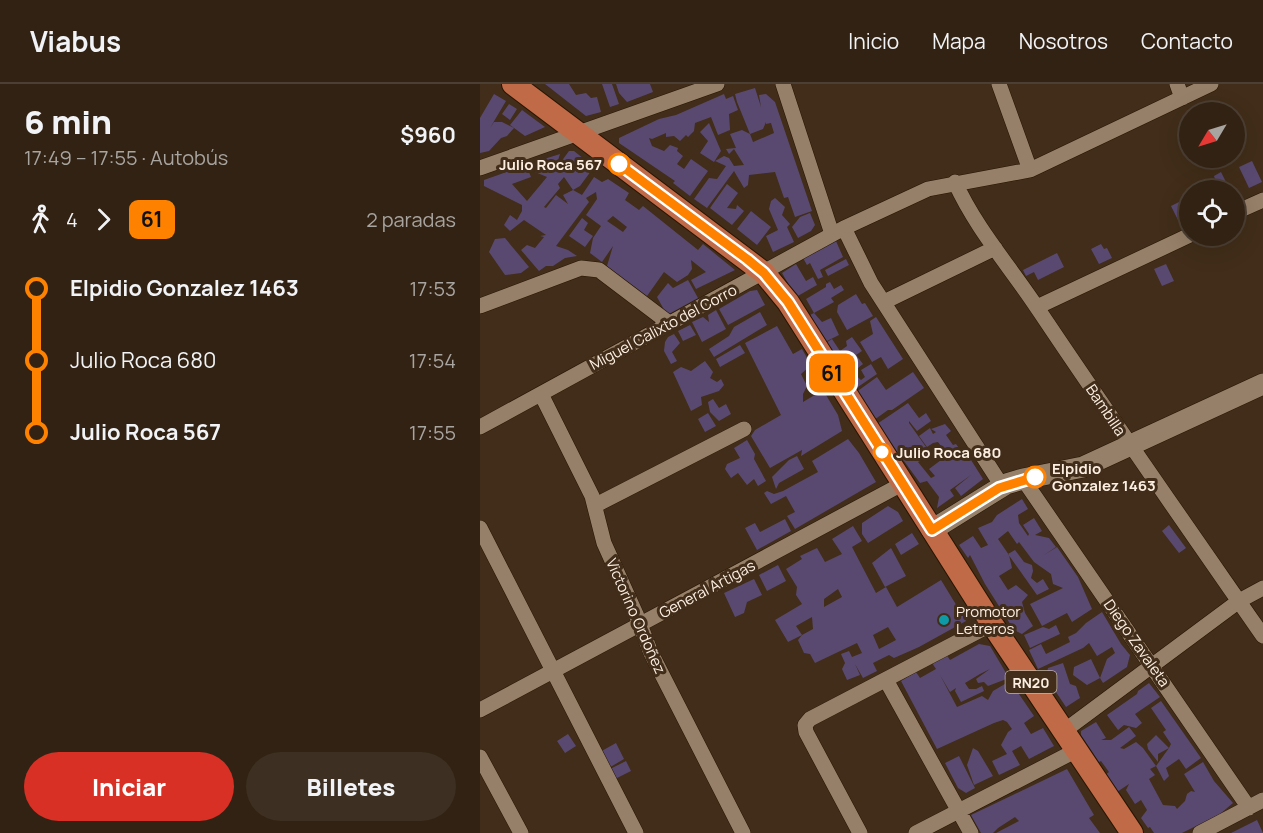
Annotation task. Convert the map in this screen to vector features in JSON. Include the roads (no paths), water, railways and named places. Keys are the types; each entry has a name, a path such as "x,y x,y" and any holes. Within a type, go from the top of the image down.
{"main road":[{"name":"RN20","path":"513,84 764,273 788,302 992,624 1132,833"},
{"path":"932,530 1002,486 1023,479 1083,467 1263,384"}],"street":[{"path":"480,168 717,84"},
{"path":"783,84 838,231 1002,486"},
{"path":"999,84 1030,170"},
{"name":"Miguel Calixto del Corro","path":"480,427 838,231 928,189 955,182 1030,170 1179,91 1211,84"},
{"name":"Bambilla","path":"955,182 964,202 995,248 1263,636"},
{"path":"1245,208 1263,200"},
{"path":"1037,307 1179,240"},
{"path":"884,302 995,248"},
{"path":"480,306 581,268 589,268 599,270 669,323"},
{"name":"Victorino Ordoñez","path":"541,394 596,505 604,543 651,653 743,833"},
{"path":"596,505 744,429"},
{"name":"Diego Zavaleta","path":"1023,479 1249,808"},
{"name":"General Artigas","path":"480,710 902,484"},
{"path":"480,528 636,833"},
{"path":"1064,730 1239,601 1263,588"},
{"path":"860,833 806,732 805,725 810,719 992,624"},
{"path":"886,680 970,833"},
{"path":"916,833 1077,750"},
{"path":"480,757 521,833"},
{"path":"1200,833 1263,800"}],"place":[{"name":"Julio Roca 567","path":"619,164"},
{"name":"Julio Roca 680","path":"882,452"},
{"name":"Elpidio Gonzalez 1463","path":"1035,477"},
{"name":"Promotor Letreros","path":"944,620"}]}
